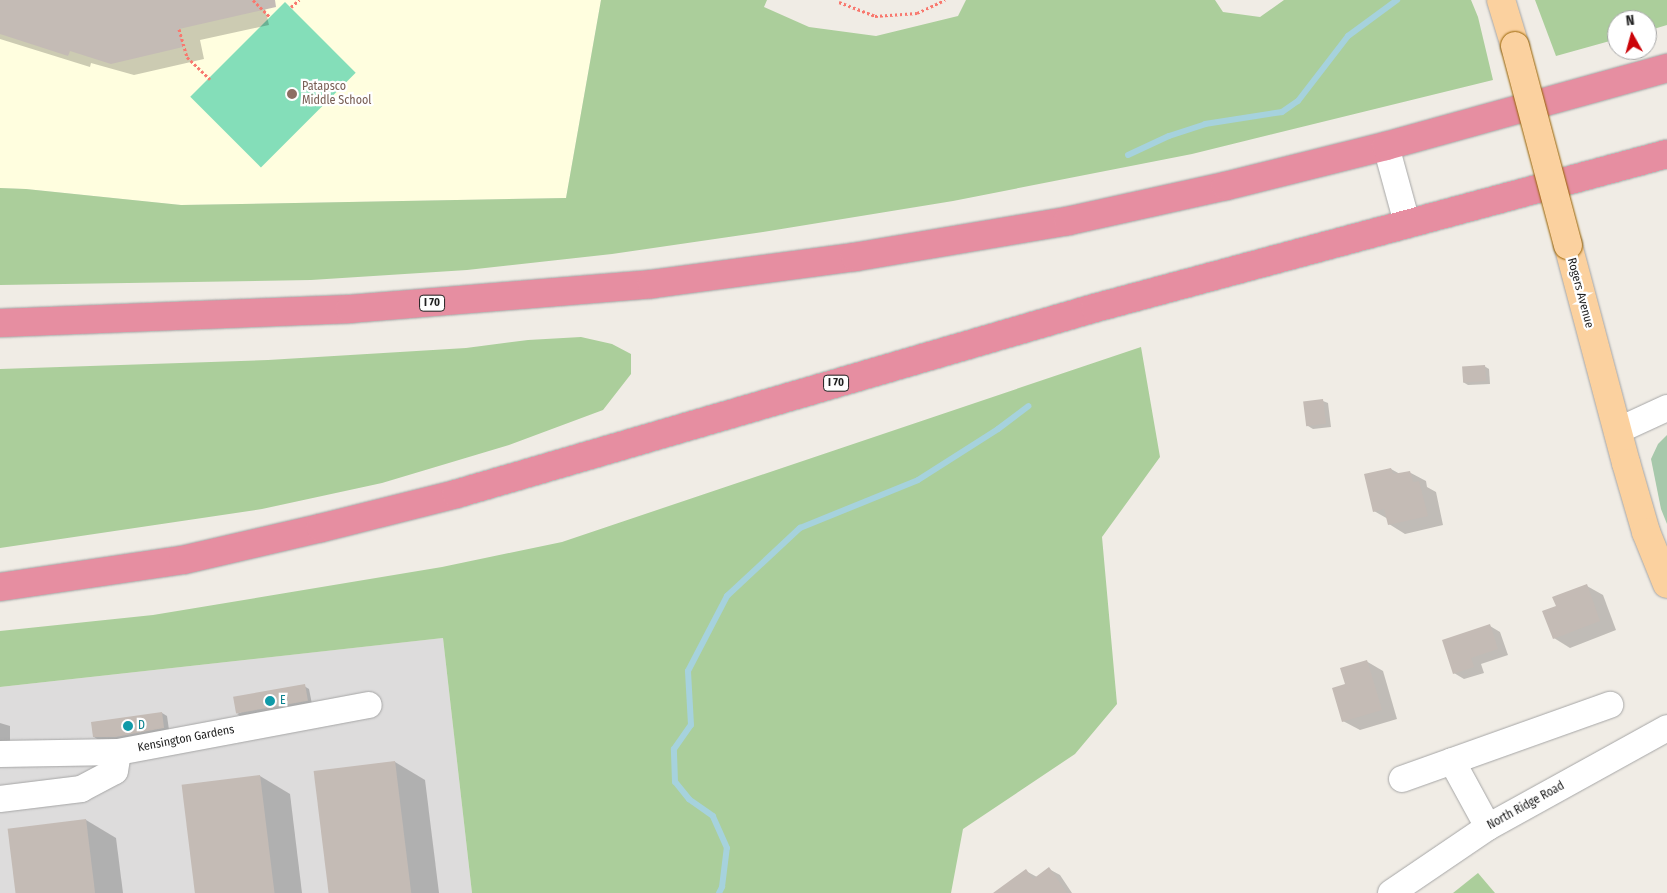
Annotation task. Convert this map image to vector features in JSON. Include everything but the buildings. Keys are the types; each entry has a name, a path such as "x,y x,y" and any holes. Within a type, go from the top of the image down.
{"highway":[{"name":"I 70","path":"0,323 176,318 350,309 652,284 855,257 1068,221 1226,186 1386,146 1667,68"},
{"name":"I 70","path":"0,587 183,560 398,508 1095,308 1667,154"},
{"path":"0,336 176,318"}],"main road":[{"name":"Rogers Avenue","path":"1501,0 1618,431 1660,546 1667,584"}],"street":[{"path":"1386,146 1407,223"},
{"path":"1618,431 1667,408"},
{"name":"Kensington Gardens","path":"0,754 118,752 369,704"},
{"path":"1402,779 1610,705"},
{"name":"North Ridge Road","path":"1391,893 1488,827 1667,728"},
{"path":"0,799 82,789 115,771 118,752"},
{"path":"1452,762 1488,827"}],"path":[{"path":"253,0 270,17"},
{"path":"291,7 299,0"},
{"path":"839,2 875,16 883,16 917,13 945,0"},
{"path":"179,28 187,57 210,79"}],"shaded area":[{"name":"Patapsco Middle School","path":"0,0 601,0 566,198 181,205 0,188"},
{"path":"1667,435 1667,524 1661,509 1651,459 1658,444"},
{"path":"443,638 472,893 0,893 0,687"}],"green space":[{"path":"601,0 767,0 764,7 809,27 876,36 958,16 966,0 1215,0 1223,12 1260,17 1284,0 1471,0 1478,17 1493,80 1192,154 953,201 612,254 467,270 311,280 0,285 0,188 181,205 566,198"},
{"path":"1535,0 1667,0 1667,25 1657,28 1657,10 1607,10 1607,42 1556,56"},
{"path":"285,2 356,73 261,167 190,97"},
{"path":"581,337 612,344 631,354 631,374 603,410 509,445 382,483 262,509 0,548 0,369 268,360 466,348 528,340"},
{"path":"1141,347 1160,457 1102,537 1117,704 1075,754 963,829 951,893 472,893 443,638 0,687 0,631 153,615 442,567 562,542"},
{"path":"1478,873 1495,893 1453,893"}],"waterway":[{"path":"1128,155 1169,136 1205,124 1282,112 1298,101 1348,36 1397,0"},
{"path":"719,893 722,887 727,848 713,816 689,799 675,782 674,749 691,725 688,671 727,596 800,528 918,480 998,429 1028,406"}],"place":[{"name":"Patapsco Middle School","path":"292,94"},
{"name":"E","path":"270,701"},
{"name":"D","path":"128,726"}]}
